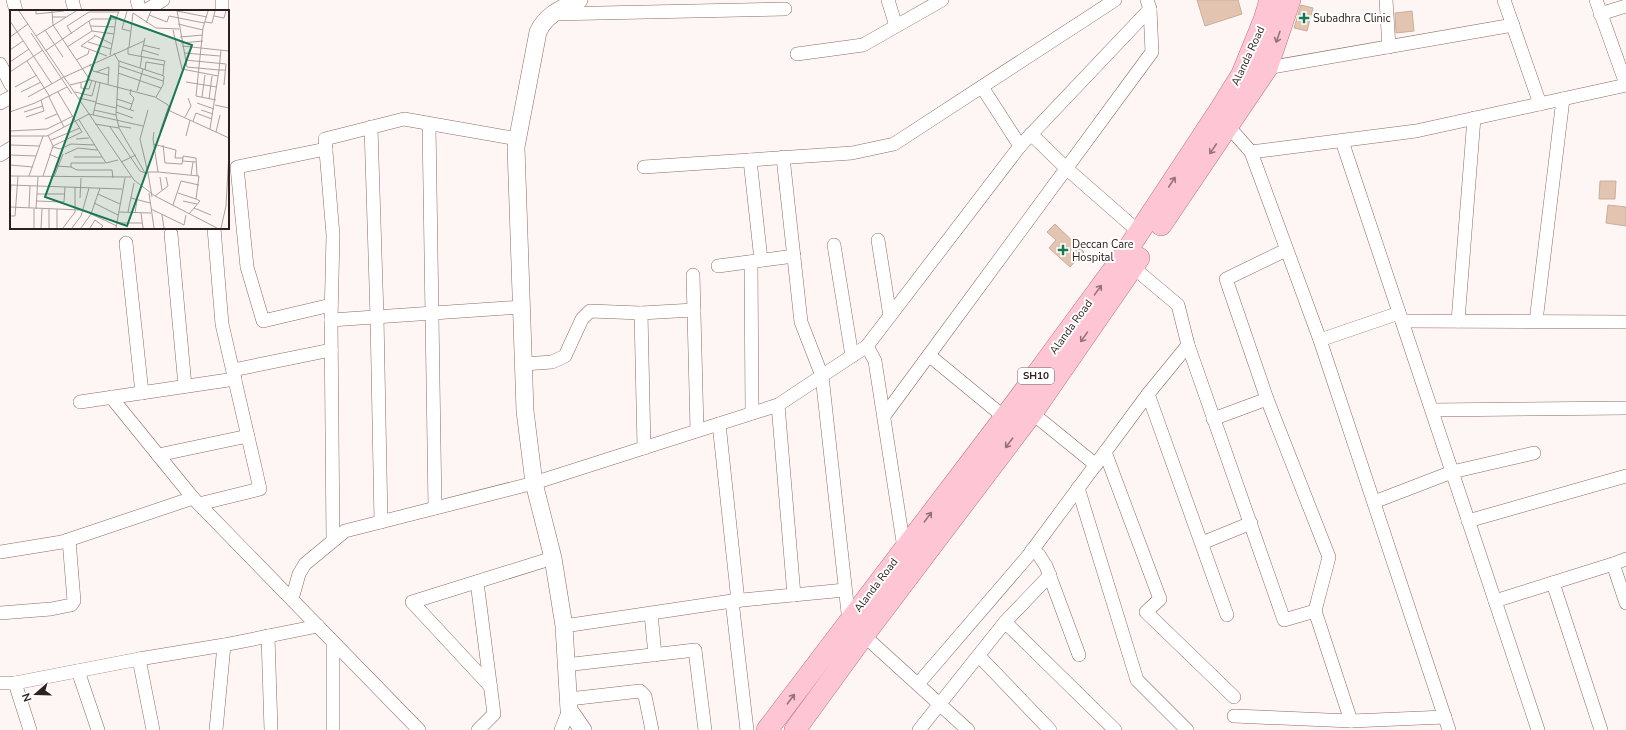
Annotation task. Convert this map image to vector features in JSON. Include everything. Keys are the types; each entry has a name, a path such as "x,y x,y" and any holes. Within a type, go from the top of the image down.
{"main road":[{"name":"Alanda Road","path":"767,730 856,628 1032,413 1127,262 1225,117 1264,20 1270,0"},
{"name":"Alanda Road","path":"795,730 904,548 1004,417 1127,262 1139,232 1225,117 1266,68 1290,0"}],"street":[{"path":"13,0 16,10"},
{"path":"72,0 75,10"},
{"path":"137,0 140,10"},
{"path":"147,10 163,0"},
{"path":"579,0 552,14 542,22 538,32 516,147 525,410 534,483 553,558 564,626 565,665 569,704 583,730"},
{"path":"888,0 896,26"},
{"path":"798,54 863,45 942,0"},
{"path":"644,167 852,153 894,144 1115,0"},
{"path":"1386,0 1389,47"},
{"path":"1504,0 1540,104"},
{"path":"1251,152 1416,131 1626,85 1596,0"},
{"path":"292,599 299,574 305,564 345,531 534,483 778,405 867,346 1020,146 1148,5"},
{"path":"884,416 930,356 1152,52 1148,5"},
{"path":"1600,14 1626,6"},
{"path":"552,14 785,9"},
{"path":"1266,68 1513,25"},
{"path":"0,64 10,83"},
{"path":"982,87 1020,146"},
{"path":"0,104 10,97"},
{"path":"1536,321 1563,99"},
{"path":"1225,117 1251,152 1320,340 1449,730"},
{"path":"1458,321 1474,118"},
{"path":"333,540 331,305 333,235 325,139 404,119 518,139"},
{"path":"429,124 435,508"},
{"path":"371,128 377,317 381,522"},
{"path":"1031,134 1066,168 1139,232"},
{"path":"1342,141 1538,730"},
{"path":"0,155 10,149"},
{"path":"326,149 233,168 247,268 263,321 331,305"},
{"path":"783,157 801,322 822,376 845,590 856,628 968,730"},
{"path":"750,160 756,261 752,413"},
{"path":"0,552 70,540 196,501 260,489 222,324 214,229"},
{"path":"171,234 185,386"},
{"path":"878,240 890,316"},
{"path":"126,243 142,393"},
{"path":"834,245 852,356"},
{"path":"1286,250 1226,279 1267,399 1328,557 1315,611 1351,721"},
{"path":"718,266 794,256"},
{"path":"1127,262 1178,305 1188,345 1284,620 1315,611"},
{"path":"693,275 698,430"},
{"path":"331,320 522,307"},
{"path":"524,364 552,362 565,356 582,319 590,311 640,313 694,310"},
{"path":"640,313 644,448"},
{"path":"1320,340 1401,317 1458,321 1626,322"},
{"path":"918,684 1032,550 1148,394 1188,345"},
{"path":"867,346 875,361 904,548"},
{"path":"80,402 185,386 331,350"},
{"path":"930,356 1004,417"},
{"path":"1148,394 1228,615"},
{"path":"111,397 196,501 419,730"},
{"path":"1213,419 1267,399"},
{"path":"778,405 794,595"},
{"path":"1432,410 1626,408"},
{"path":"1032,413 1096,464"},
{"path":"719,424 747,730"},
{"path":"158,455 248,436"},
{"path":"1105,452 1160,599 1146,612 1234,697"},
{"path":"1374,502 1452,472 1534,453"},
{"path":"1468,520 1626,476"},
{"path":"1078,488 1137,680 1187,730"},
{"path":"1202,543 1251,523"},
{"path":"0,613 51,610 71,605 74,600 70,540"},
{"path":"1032,550 1043,559 1079,655"},
{"path":"491,687 412,602 553,558"},
{"path":"1495,601 1626,559"},
{"path":"1613,564 1626,603"},
{"path":"919,730 1005,622 1050,575"},
{"path":"477,582 494,714 478,730"},
{"path":"1552,583 1602,730"},
{"path":"564,626 735,601 845,590"},
{"path":"650,614 655,655"},
{"path":"1005,622 1115,730"},
{"path":"0,683 15,683 139,659 224,645 318,626"},
{"path":"268,636 271,730"},
{"path":"333,642 333,730"},
{"path":"216,730 224,645"},
{"path":"565,665 695,650 706,730"},
{"path":"979,656 1050,730"},
{"path":"139,659 153,730"},
{"path":"78,671 98,730"},
{"path":"15,683 30,730"},
{"path":"569,704 640,691 645,696 652,730"},
{"path":"561,730 569,704"},
{"path":"1234,716 1287,724 1445,717"}],"building":[{"path":"1197,0 1238,0 1242,14 1205,26"},
{"path":"1301,5 1313,8 1307,31 1294,28"},
{"path":"1412,11 1414,31 1396,33 1395,13"},
{"path":"1600,181 1616,181 1615,199 1599,199"},
{"path":"1608,205 1626,207 1626,226 1606,223"},
{"path":"1055,224 1084,252 1070,267 1049,248 1056,240 1047,232"}],"place":[{"name":"Subadhra Clinic","path":"1304,18"},
{"name":"Deccan Care Hospital","path":"1063,250"}]}
